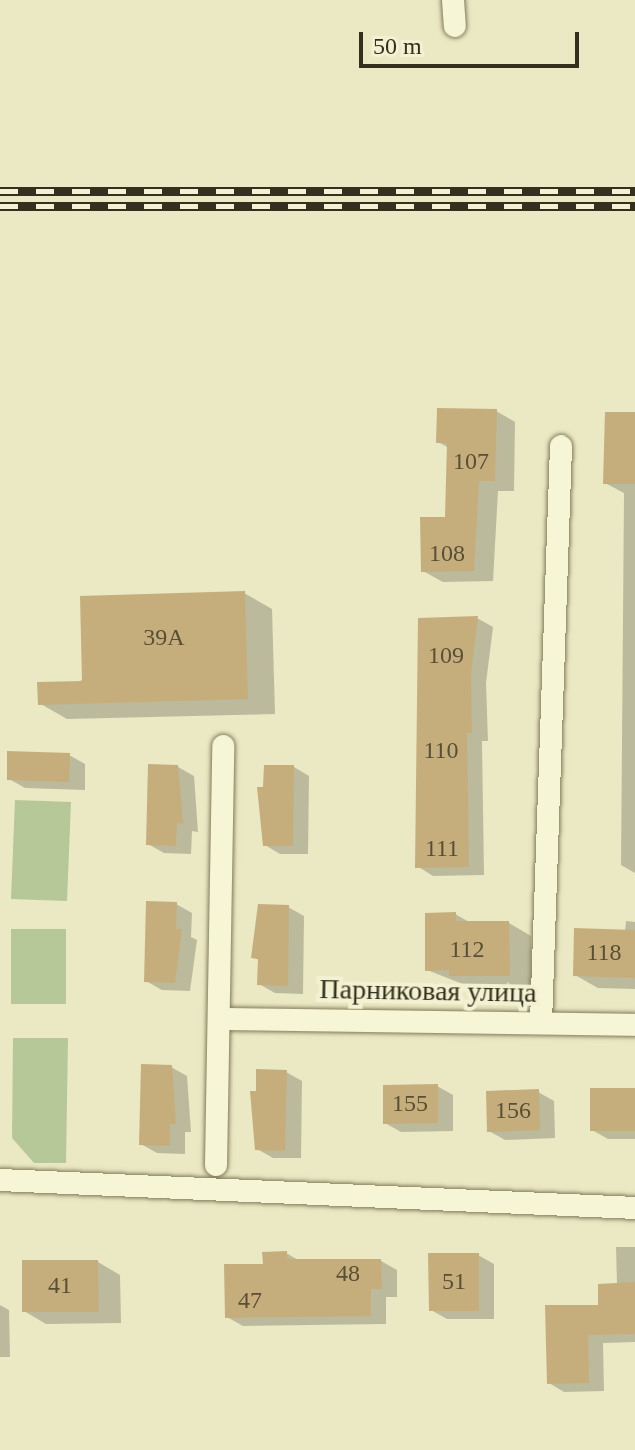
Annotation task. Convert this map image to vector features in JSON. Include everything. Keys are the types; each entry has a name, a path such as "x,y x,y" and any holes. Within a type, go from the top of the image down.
{"street":[{"path":"453,0 455,26"},
{"path":"541,1022 561,446"},
{"path":"216,1165 223,746"},
{"name":"Парниковая улица","path":"220,1019 635,1025"},
{"path":"0,1180 635,1208"}],"green space":[{"path":"15,800 71,802 67,901 11,899"},
{"path":"11,929 66,929 66,1004 11,1004"},
{"path":"13,1038 68,1038 66,1163 34,1163 12,1138"}],"building":[{"path":"437,408 497,409 495,481 479,481 474,571 421,572 420,517 445,517 447,443 436,443"},
{"path":"605,412 635,412 635,484 603,484"},
{"path":"245,591 248,699 38,705 37,682 82,681 80,596"},
{"path":"478,616 471,673 472,733 467,733 469,867 415,868 418,618"},
{"path":"7,751 70,753 69,782 7,780"},
{"path":"148,764 178,765 183,824 177,823 176,846 146,845"},
{"path":"264,765 294,765 293,846 263,846 257,787 263,787"},
{"path":"146,901 177,902 176,929 182,929 175,983 144,982"},
{"path":"258,904 289,905 288,986 257,985 258,959 251,958"},
{"path":"456,912 456,921 509,921 510,976 449,976 449,970 425,971 425,913"},
{"path":"574,928 635,930 635,978 573,976"},
{"path":"141,1064 172,1065 176,1124 170,1124 170,1146 139,1145"},
{"path":"256,1069 287,1070 285,1151 255,1150 250,1091 256,1091"},
{"path":"438,1084 438,1123 383,1124 383,1085"},
{"path":"590,1088 635,1088 635,1131 590,1131"},
{"path":"539,1089 540,1130 487,1132 486,1091"},
{"path":"287,1251 287,1259 381,1259 382,1289 371,1289 371,1316 225,1318 224,1264 263,1264 262,1252"},
{"path":"428,1253 479,1253 479,1311 429,1311"},
{"path":"22,1260 98,1260 99,1312 22,1312"},
{"path":"635,1282 635,1334 588,1335 589,1383 547,1384 545,1305 598,1305 598,1284"}],"railway":[{"path":"0,191 635,191"},
{"path":"0,206 635,206"}]}
